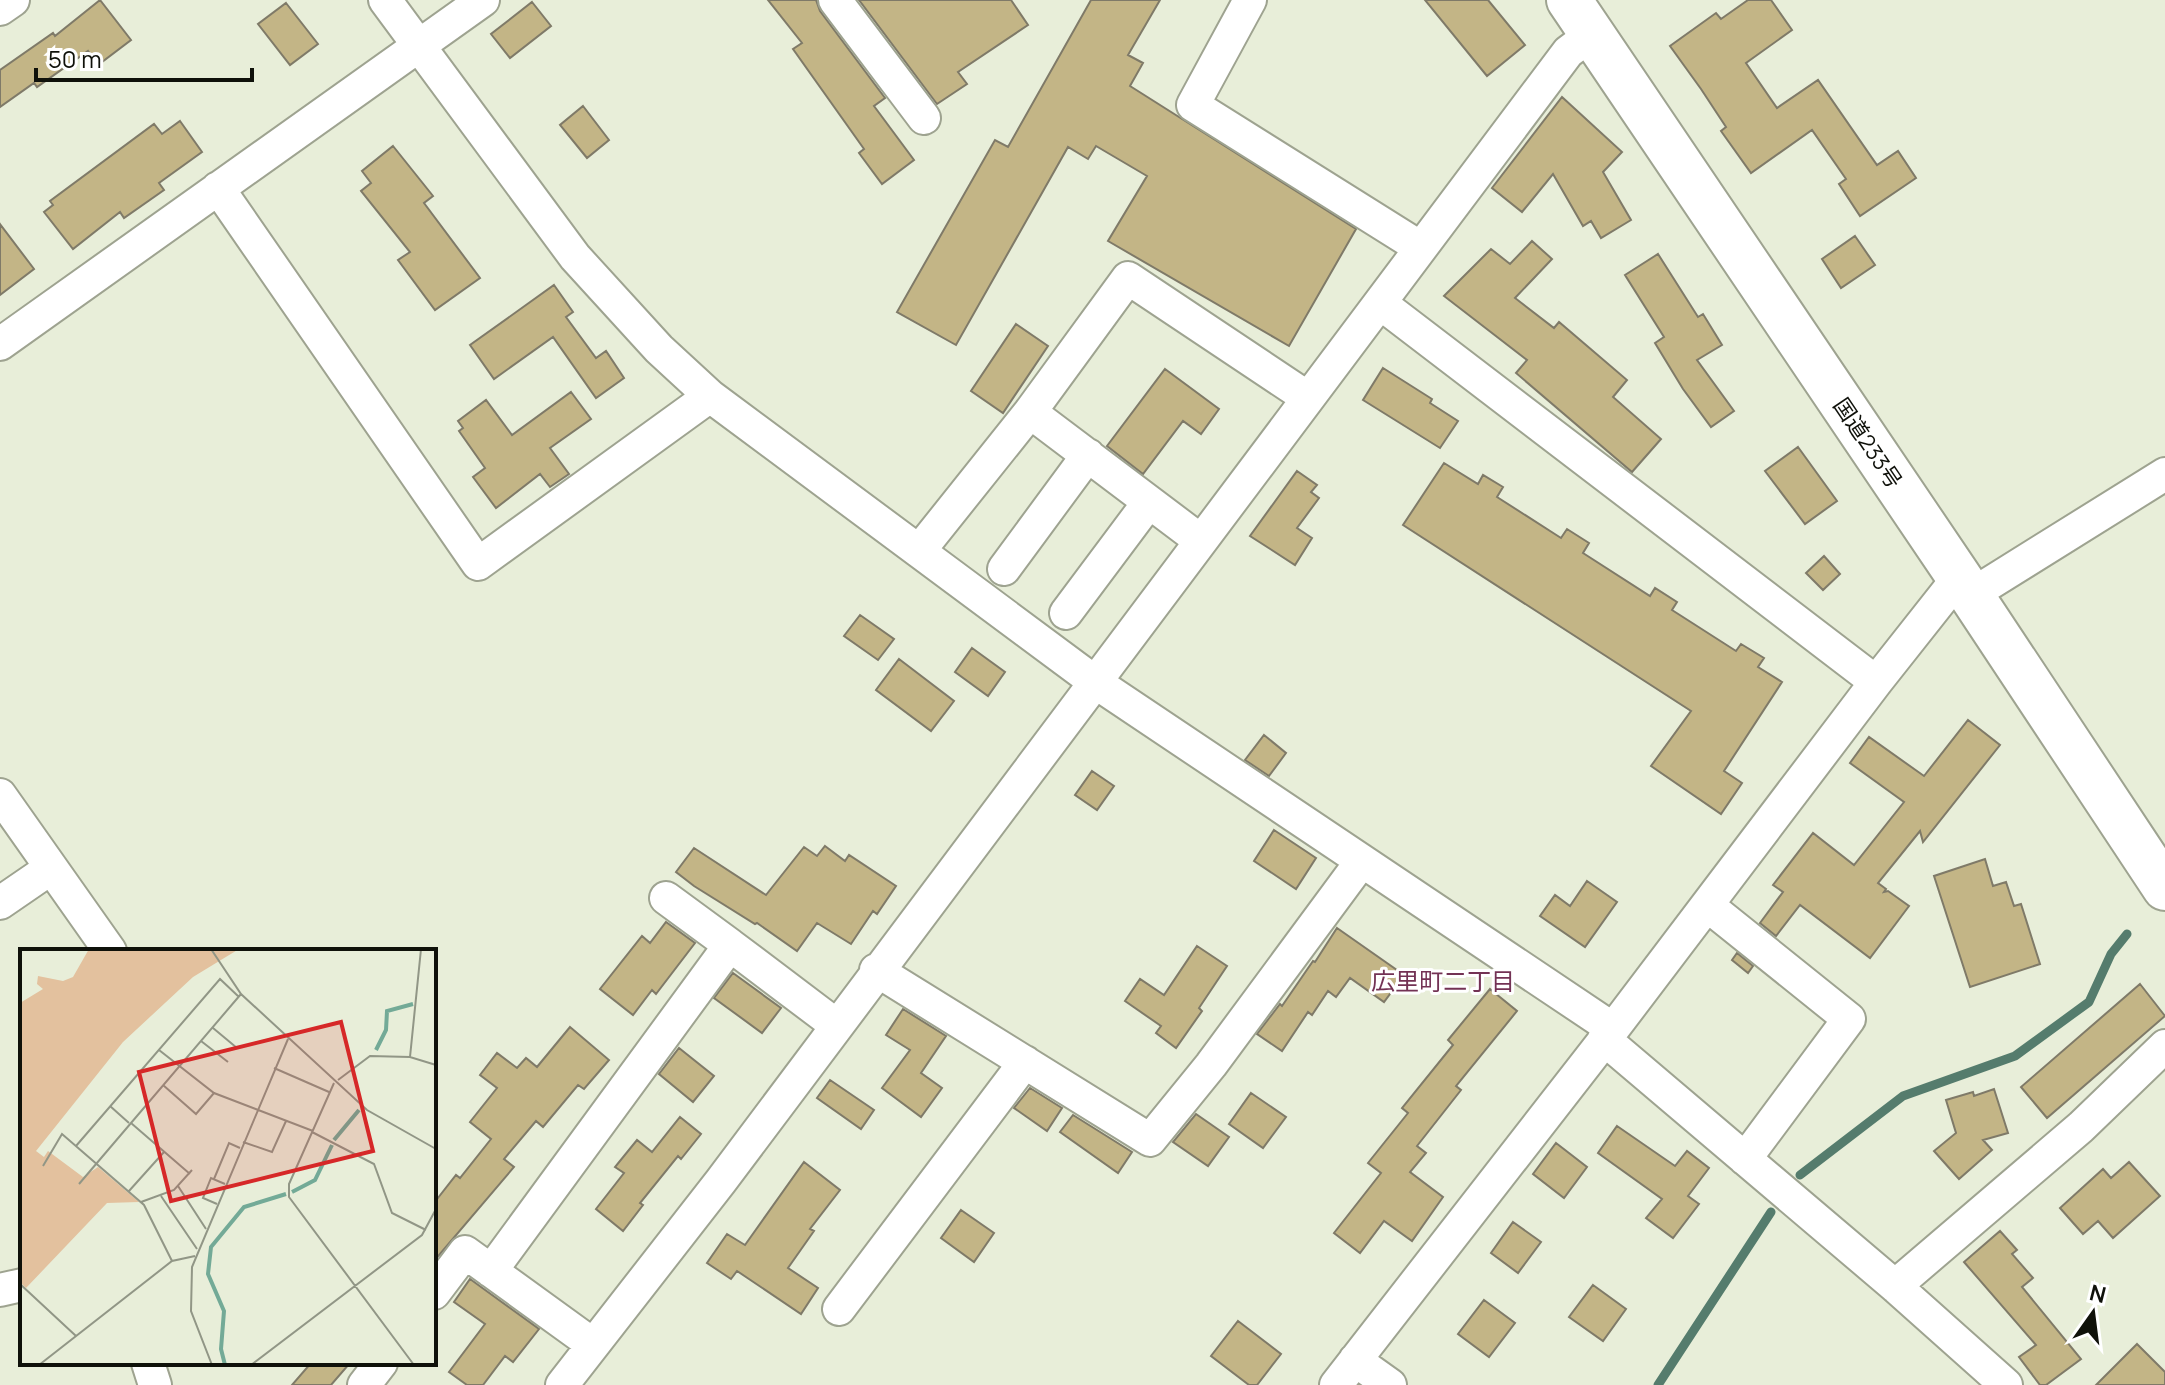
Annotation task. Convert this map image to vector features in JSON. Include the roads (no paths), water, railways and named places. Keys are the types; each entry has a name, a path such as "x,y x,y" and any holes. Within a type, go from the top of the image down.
{"highway":[{"name":"国道233号","path":"1580,17 2165,888"}],"street":[{"path":"0,9 13,0"},
{"path":"385,0 575,257 659,349 710,396 1095,682 1609,1034 1745,1159 2006,1385"},
{"path":"0,344 483,0"},
{"path":"835,0 924,118"},
{"path":"1250,0 1193,105 1421,248"},
{"path":"562,1385 721,1181 876,970 1568,52 1580,17"},
{"path":"218,188 478,564 710,396"},
{"path":"919,551 1030,412 1128,278 1308,398"},
{"path":"1380,303 1876,682"},
{"path":"1030,412 1201,541"},
{"path":"1004,569 1088,455"},
{"path":"1336,1385 1609,1034 1876,682 1965,586 2165,474"},
{"path":"1066,613 1149,502"},
{"path":"0,795 109,949"},
{"path":"876,970 1150,1140 1211,1065 1361,862"},
{"path":"0,903 51,868"},
{"path":"666,898 836,1025"},
{"path":"1707,905 1849,1019 1745,1159"},
{"path":"491,1271 730,945"},
{"path":"1895,1286 2081,1127 2165,1046"},
{"path":"839,1309 1025,1062"},
{"path":"436,1290 465,1252 592,1344"},
{"path":"0,1290 20,1285"},
{"path":"1355,1360 1390,1385"},
{"path":"149,1365 155,1385"},
{"path":"364,1385 379,1365"}],"waterway":[{"path":"1800,1175 1903,1096 2015,1056 2089,1002 2111,954 2127,934"},
{"path":"1658,1385 1771,1212"}],"district":[{"name":"広里町二丁目","path":"1443,982"}]}
